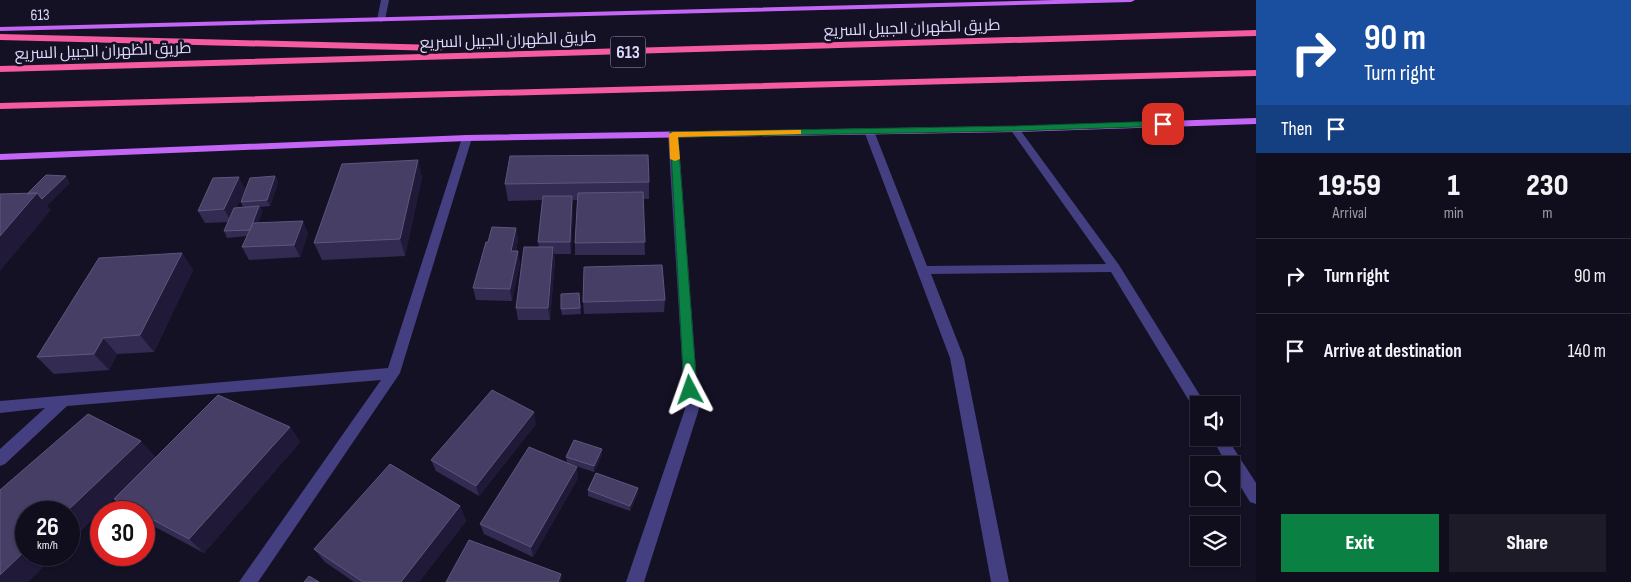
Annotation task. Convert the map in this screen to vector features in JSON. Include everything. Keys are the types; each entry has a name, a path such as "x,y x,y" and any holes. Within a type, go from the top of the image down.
{"highway":[{"name":"طريق الظهران الجبيل السريع","path":"0,69 1256,33"},
{"path":"0,37 621,52"},
{"name":"613","path":"0,106 1256,74"}],"main road":[{"name":"613","path":"0,29 844,9 1130,0"},
{"path":"0,157 467,138 1015,129 1256,121"}],"street":[{"path":"381,20 385,0"},
{"path":"1015,129 1115,268 1193,396"},
{"path":"869,131 957,358 1000,582"},
{"path":"635,582 692,409 673,134"},
{"path":"248,582 394,373 467,138"},
{"path":"923,270 1115,268"},
{"path":"0,407 394,373"},
{"path":"0,459 64,400"},
{"path":"1224,446 1256,497"}],"building":[{"path":"648,155 649,182 505,184 510,156"},
{"path":"418,160 400,239 314,243 342,164"},
{"path":"46,175 66,176 42,199 37,193 27,194"},
{"path":"275,176 267,200 241,202 250,178"},
{"path":"239,177 224,209 198,211 213,178"},
{"path":"643,192 645,242 575,243 578,193"},
{"path":"37,193 0,236 0,194"},
{"path":"543,196 572,196 570,242 538,242"},
{"path":"259,206 250,230 224,231 234,208"},
{"path":"303,221 294,245 242,247 253,223"},
{"path":"492,227 516,228 511,251 518,251 510,289 473,288"},
{"path":"524,247 553,247 548,308 516,308"},
{"path":"182,253 140,335 103,338 94,354 37,357 99,258"},
{"path":"662,265 665,300 583,302 584,267"},
{"path":"579,293 580,308 561,309 561,294"},
{"path":"492,390 534,412 476,486 431,460"},
{"path":"218,395 290,427 189,539 155,521 155,501 118,501 114,499"},
{"path":"88,414 141,441 78,501 15,501 15,561 0,575 0,490"},
{"path":"574,440 602,449 594,466 566,457"},
{"path":"529,447 577,467 531,547 480,524"},
{"path":"390,464 460,506 401,582 363,582 314,549"},
{"path":"596,473 638,488 630,506 588,490"},
{"path":"469,540 561,574 558,582 446,582"},
{"path":"309,576 319,582 304,582"}],"slow traffic":[{"path":"675,159 673,134 798,132"}],"route":[{"path":"690,390 673,134 1015,129 1163,124"}]}
